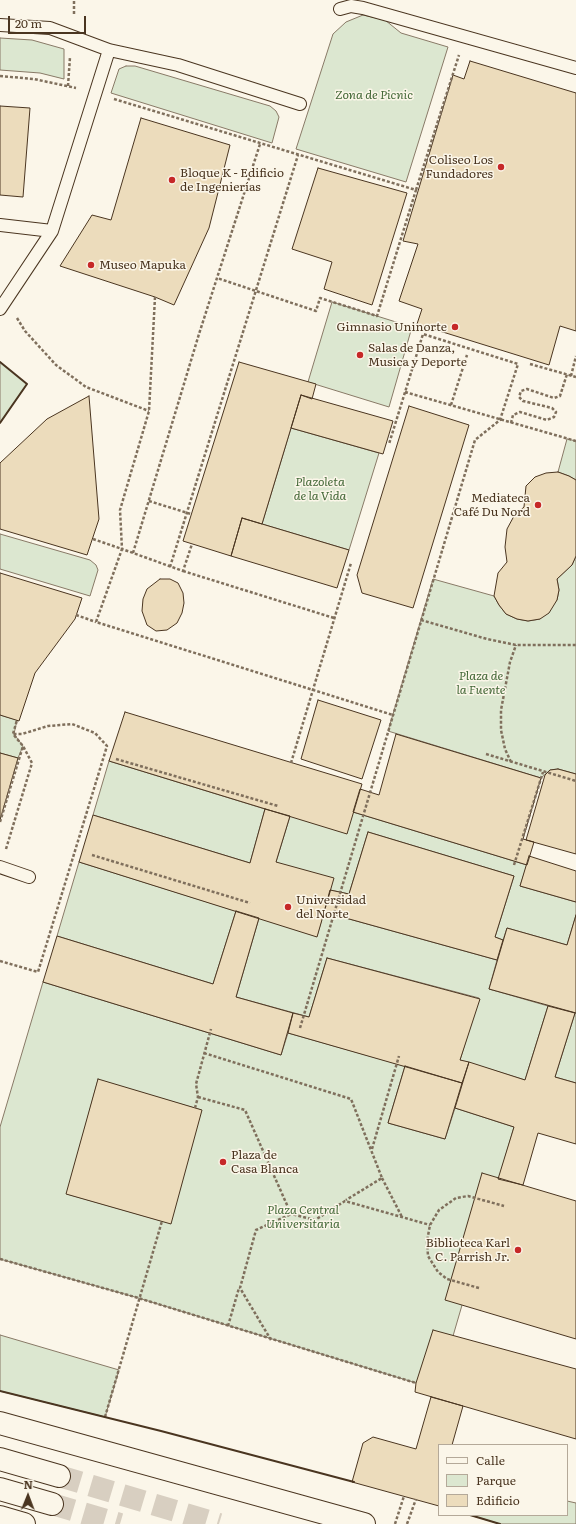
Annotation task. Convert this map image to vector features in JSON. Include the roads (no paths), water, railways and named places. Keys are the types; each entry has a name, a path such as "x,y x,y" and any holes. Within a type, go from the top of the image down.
{"main road":[{"path":"0,1423 364,1524"},
{"path":"0,1460 59,1476"},
{"path":"0,1489 52,1504"},
{"path":"0,1517 24,1524"}],"lane":[{"path":"340,9 351,6 363,8 576,68"},
{"path":"0,25 50,28 108,50 178,65 300,104"},
{"path":"2,306 52,230 108,50"},
{"path":"0,225 52,230"},
{"path":"0,867 29,876"}],"tunnel":[{"path":"59,1476 219,1524"},
{"path":"52,1504 120,1524"}],"place":[{"name":"Coliseo Los Fundadores","path":"501,167"},
{"name":"Bloque K - Edificio de Ingenierías","path":"172,180"},
{"name":"Museo Mapuka","path":"91,265"},
{"name":"Gimnasio Uninorte","path":"455,327"},
{"name":"Salas de Danza, Musica y Deporte","path":"360,355"},
{"name":"Mediateca Café Du Nord","path":"538,505"},
{"name":"Universidad del Norte","path":"288,907"},
{"name":"Plaza de Casa Blanca","path":"223,1162"},
{"name":"Biblioteca Karl C. Parrish Jr.","path":"518,1250"}],"park label":[{"name":"Zona de Picnic","path":"374,95"},
{"name":"Plazoleta de la Vida","path":"320,489"},
{"name":"Plaza de la Fuente","path":"481,683"},
{"name":"Plaza Central Universitaria","path":"303,1217"}]}
